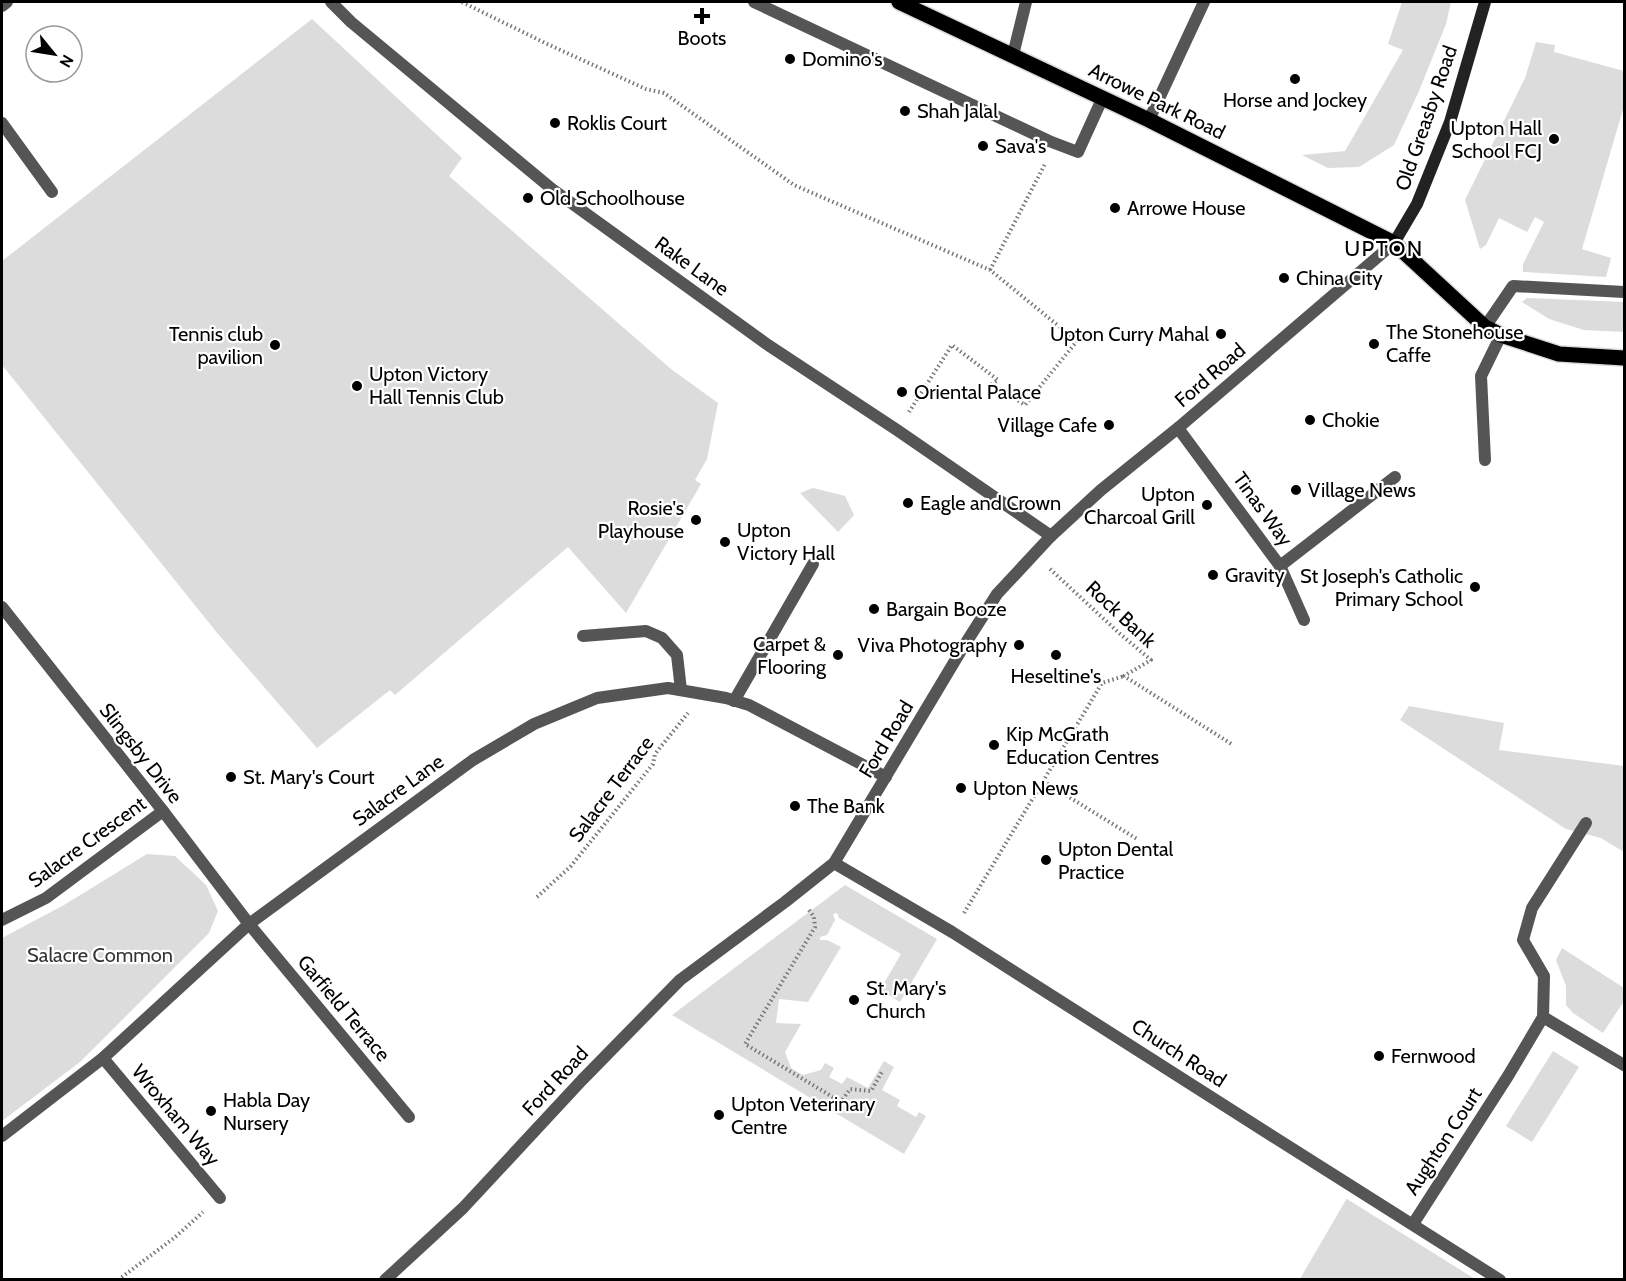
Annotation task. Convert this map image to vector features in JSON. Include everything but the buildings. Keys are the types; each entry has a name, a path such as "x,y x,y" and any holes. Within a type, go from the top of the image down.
{"main road":[{"name":"Arrowe Park Road","path":"899,2 1149,120 1394,243 1485,327 1501,335 1559,354 1624,358"},
{"name":"Old Greasby Road","path":"1394,243 1417,204 1450,122 1485,2"}],"street":[{"path":"2,6 7,2"},
{"name":"Rake Lane","path":"331,2 351,22 552,189 768,345 1051,536"},
{"path":"754,2 1049,141 1078,152 1103,98"},
{"path":"1013,55 1026,2"},
{"path":"1149,120 1204,2"},
{"path":"2,123 52,192"},
{"name":"Ford Road","path":"385,1280 463,1208 582,1080 680,980 834,863 962,648 997,594 1051,536 1101,490 1178,428 1394,243"},
{"path":"1485,327 1513,286 1624,292"},
{"path":"1485,460 1481,376 1501,335"},
{"name":"Tinas Way","path":"1178,428 1280,566 1304,620"},
{"path":"1280,566 1395,477"},
{"path":"734,700 813,564"},
{"name":"Slingsby Drive","path":"2,607 249,924"},
{"path":"583,636 646,631 662,638 677,655 681,690"},
{"name":"Salacre Lane","path":"2,1136 103,1058 249,924 473,760 534,724 597,698 668,688 734,700 779,720 886,777"},
{"name":"Salacre Crescent","path":"2,921 46,898 163,811"},
{"name":"Aughton Court","path":"1413,1224 1543,1017 1544,976 1523,940 1532,908 1586,823"},
{"name":"Church Road","path":"834,863 952,932 1500,1280"},
{"name":"Garfield Terrace","path":"249,924 409,1117"},
{"path":"1543,1017 1624,1065"},
{"name":"Wroxham Way","path":"103,1058 220,1198"}],"path":[{"path":"462,2 646,89 664,93 794,185 990,270 1077,341 1025,405 992,384 998,380 952,345 897,430"},
{"path":"990,270 1050,153 1049,141"},
{"name":"Rock Bank","path":"1035,554 1151,660 1124,676"},
{"path":"952,932 1102,683 1124,676 1233,744"},
{"name":"Salacre Terrace","path":"537,897 571,866 653,764 655,754 703,694"},
{"path":"1043,781 1137,839"},
{"path":"796,893 814,916 815,927 744,1044 841,1102 850,1089 871,1091 883,1070"},
{"path":"118,1280 174,1238 220,1198"}],"green space":[{"path":"1402,2 1451,2 1446,24 1394,145 1359,167 1328,168 1302,155 1345,151 1403,50 1388,44"},
{"name":"Upton Victory Hall Tennis Club","path":"312,19 462,158 449,176 671,369 718,403 707,459 695,480 701,484 626,613 568,547 395,695 390,690 317,748 218,634 2,365 2,261"},
{"path":"1536,42 1555,45 1554,52 1624,71 1624,106 1582,249 1611,258 1606,277 1523,272 1523,264 1544,222 1535,217 1527,232 1499,218 1486,245 1480,249 1465,200 1525,78"},
{"path":"1527,298 1624,302 1624,332 1584,330 1549,319 1522,302"},
{"path":"813,488 845,496 854,515 838,532 800,493"},
{"path":"1409,706 1504,723 1499,750 1624,766 1624,852 1601,838 1566,829 1400,720"},
{"name":"Salacre Common","path":"147,854 175,856 206,885 218,911 209,933 80,1062 2,1121 2,938 64,905"},
{"path":"845,885 937,939 900,1002 880,990 901,954 839,918 837,913 833,914 835,920 827,935 820,937 820,940 827,940 841,947 808,1002 779,999 776,1023 801,1024 785,1052 791,1068 803,1075 821,1070 825,1063 834,1068 829,1077 842,1084 847,1077 868,1088 884,1061 894,1067 882,1090 900,1100 897,1106 916,1117 919,1112 926,1116 904,1154 672,1015"},
{"path":"1562,948 1624,988 1624,1001 1603,1033 1573,1013 1566,1005 1566,986 1556,960"},
{"path":"1553,1051 1579,1067 1532,1142 1506,1126"},
{"path":"1347,1199 1475,1279 1300,1279"}],"place":[{"name":"Boots","path":"702,16"},
{"name":"Domino's","path":"790,59"},
{"name":"Horse and Jockey","path":"1295,79"},
{"name":"Shah Jalal","path":"905,111"},
{"name":"Roklis Court","path":"555,123"},
{"name":"Upton Hall School FCJ","path":"1554,139"},
{"name":"Sava's","path":"983,146"},
{"name":"Old Schoolhouse","path":"528,198"},
{"name":"Arrowe House","path":"1115,208"},
{"name":"China City","path":"1284,278"},
{"name":"Upton Curry Mahal","path":"1221,334"},
{"name":"The Stonehouse Caffe","path":"1374,344"},
{"name":"Tennis club pavilion","path":"275,345"},
{"name":"Upton Victory Hall Tennis Club","path":"357,386"},
{"name":"Oriental Palace","path":"902,392"},
{"name":"Chokie","path":"1310,420"},
{"name":"Village Cafe","path":"1109,425"},
{"name":"Village News","path":"1296,490"},
{"name":"Eagle and Crown","path":"908,503"},
{"name":"Upton Charcoal Grill","path":"1207,505"},
{"name":"Rosie's Playhouse","path":"696,520"},
{"name":"Upton Victory Hall","path":"725,542"},
{"name":"Gravity","path":"1213,575"},
{"name":"St Joseph's Catholic Primary School","path":"1475,587"},
{"name":"Bargain Booze","path":"874,609"},
{"name":"Viva Photography","path":"1019,645"},
{"name":"Carpet & Flooring","path":"838,655"},
{"name":"Heseltine's","path":"1056,655"},
{"name":"Kip McGrath Education Centres","path":"994,745"},
{"name":"St. Mary's Court","path":"231,777"},
{"name":"Upton News","path":"961,788"},
{"name":"The Bank","path":"795,806"},
{"name":"Upton Dental Practice","path":"1046,860"},
{"name":"St. Mary's Church","path":"854,1000"},
{"name":"Fernwood","path":"1379,1056"},
{"name":"Habla Day Nursery","path":"211,1111"},
{"name":"Upton Veterinary Centre","path":"719,1115"}],"district":[{"name":"UPTON","path":"1384,248"}]}
